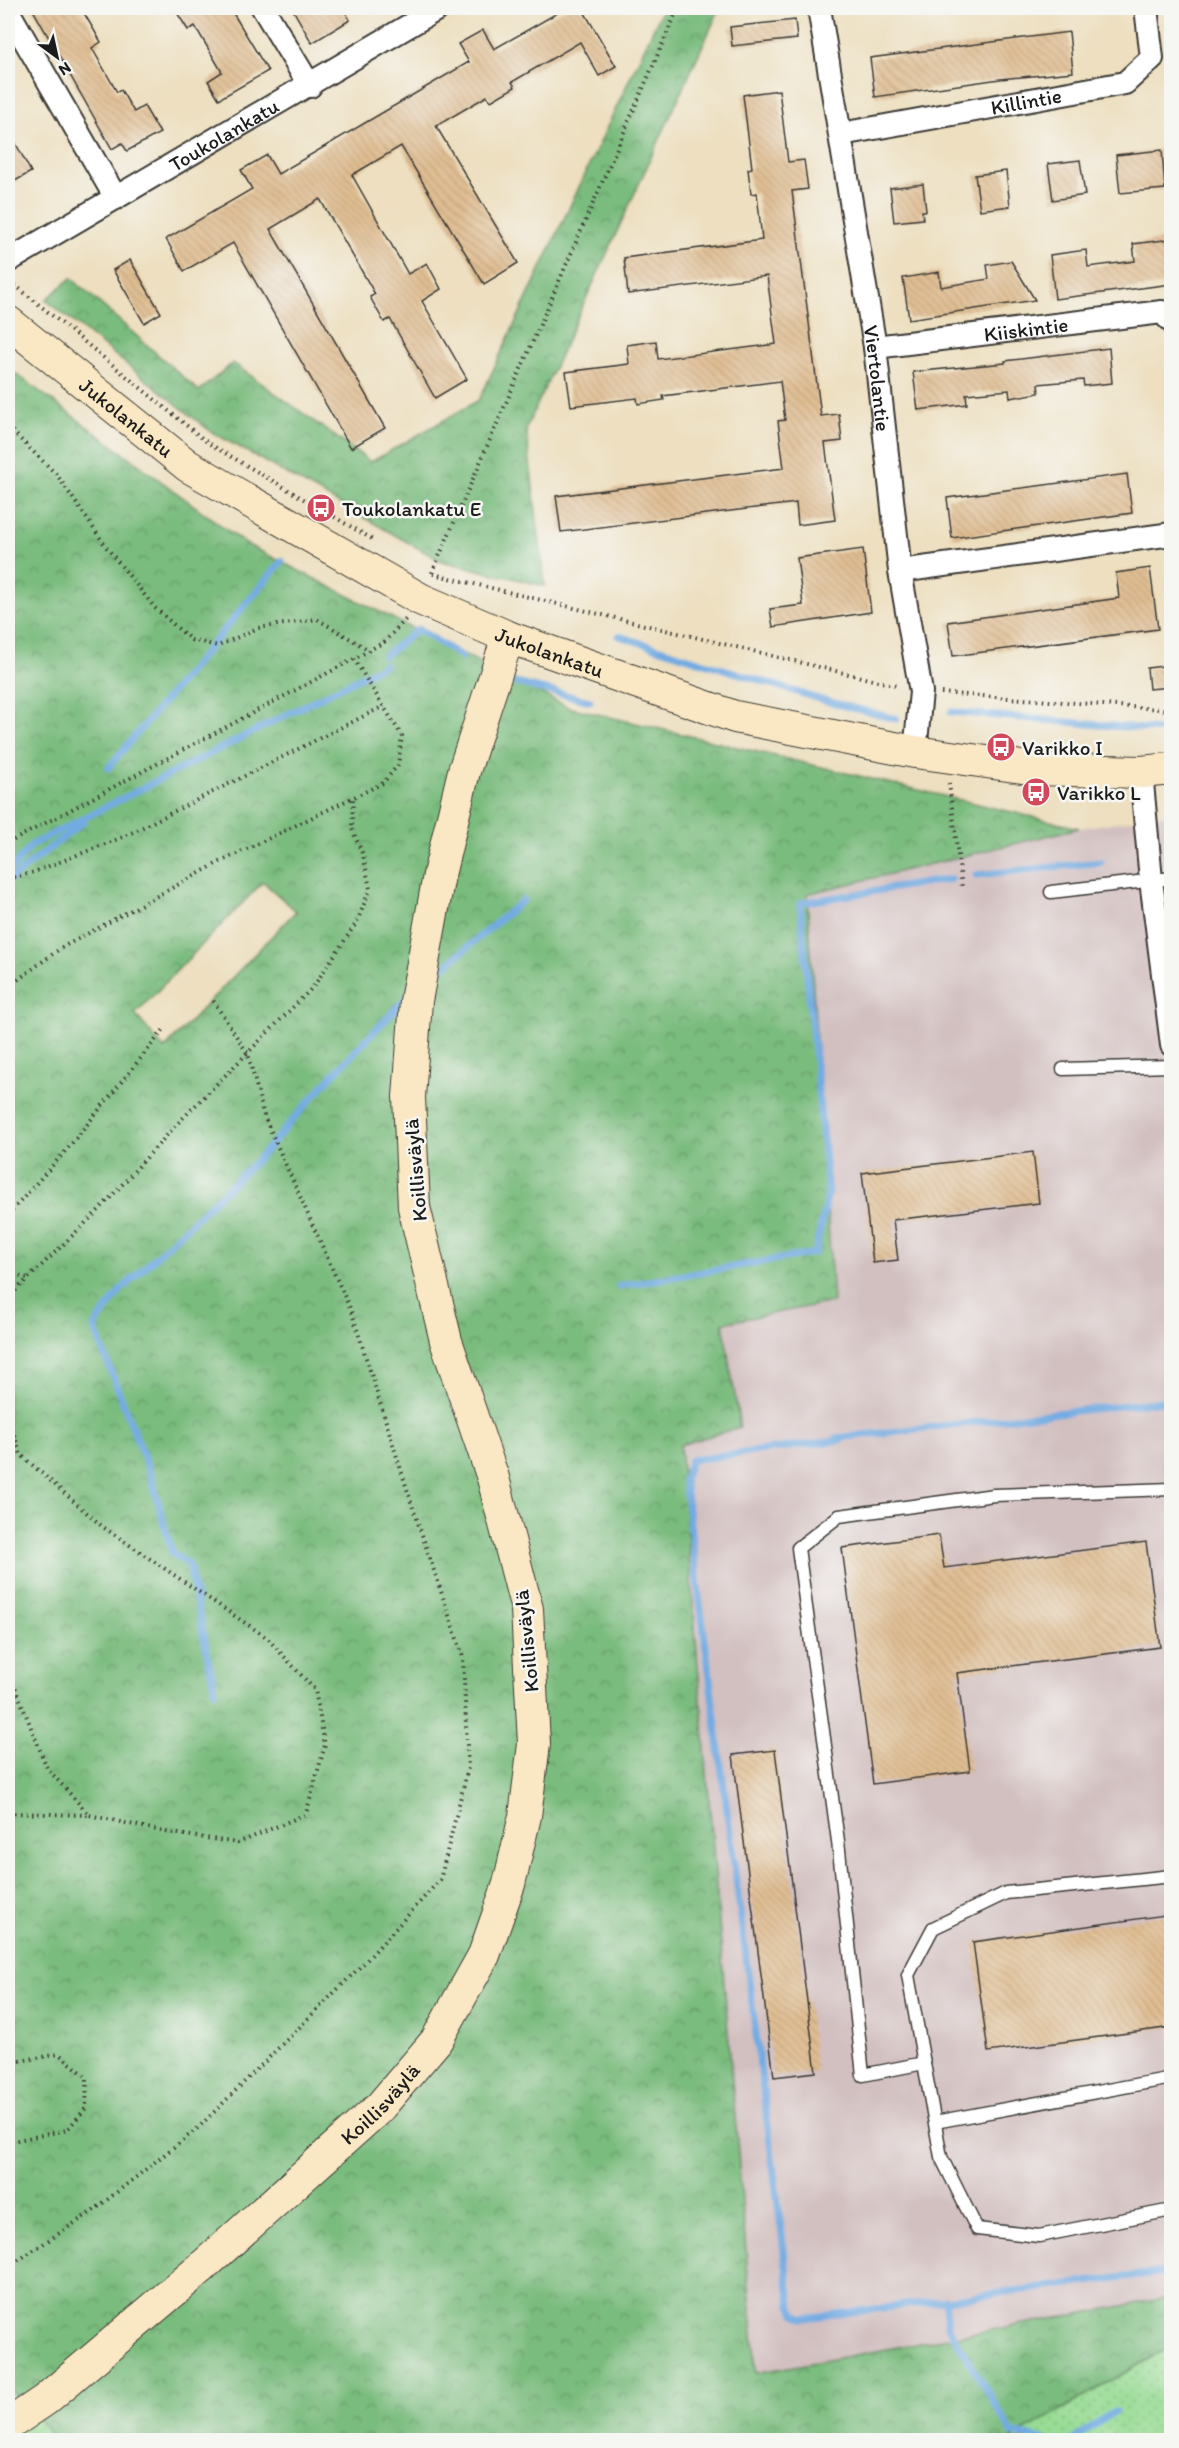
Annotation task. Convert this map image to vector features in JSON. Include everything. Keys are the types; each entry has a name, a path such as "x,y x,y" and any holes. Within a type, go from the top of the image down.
{"street":[{"path":"263,8 310,86"},
{"name":"Toukolankatu","path":"8,261 310,86 439,8"},
{"name":"Viertolantie","path":"819,8 875,347 900,572 930,698 915,752"},
{"name":"Killintie","path":"841,134 1125,83 1152,58 1146,8"},
{"path":"8,11 116,198"},
{"name":"Kiiskintie","path":"875,347 1162,312 1172,322"},
{"name":"Jukolankatu","path":"8,322 188,466 426,586 508,637 735,717 915,752 1036,769 1141,772 1172,770"},
{"path":"900,572 1172,534"},
{"name":"Koillisväylä","path":"8,2425 45,2400 201,2268 379,2108 436,2041 484,1955 509,1884 525,1816 534,1744 527,1610 494,1478 446,1341 414,1207 409,1097 416,1001 439,875 464,771 508,637"},
{"path":"1141,772 1161,879 1172,1045"}],"lane":[{"path":"1051,892 1161,879"},
{"path":"1063,1069 1172,1066"},
{"path":"924,2063 863,2075 838,1841 798,1548 839,1516 994,1495 1172,1489"},
{"path":"1172,1876 1006,1893 933,1928 908,1976 941,2157 976,2229 1039,2236 1172,2210"},
{"path":"935,2122 1172,2078"}],"path":[{"path":"8,843 354,659 402,627 426,586 678,8"},
{"path":"8,279 208,443 381,544"},
{"path":"8,427 57,475 107,549 155,608 191,640 218,646 258,628 317,620 369,650"},
{"path":"422,568 426,586"},
{"path":"426,586 930,698 938,693 1172,710"},
{"path":"8,987 61,948 218,863 353,800 383,783 398,765 402,736 354,659"},
{"path":"8,879 34,872 123,837 384,706"},
{"path":"946,756 962,888"},
{"path":"8,1313 14,1292 99,1210 178,1123 313,987 357,922 370,889 363,855 352,829 353,800"},
{"path":"8,2267 93,2211 198,2128 372,1954 440,1880 468,1768 463,1657 411,1502 352,1312 264,1116 248,1054 212,999"},
{"path":"8,1215 69,1147 165,1028"},
{"path":"8,1273 28,1278"},
{"path":"8,1418 21,1455 103,1527 266,1637 315,1690 325,1746 306,1814 238,1843 166,1833 88,1815 8,1813"},
{"path":"8,1669 47,1768 88,1815"},
{"path":"8,1773 10,1779 8,1791"},
{"path":"8,2063 59,2054 87,2077 86,2108 67,2130 8,2142"}],"shaded area":[{"path":"1171,814 1171,2297 756,2373 680,1445 740,1427 723,1323 833,1302 806,894 1079,828"}],"green space":[{"path":"663,8 720,8 526,429 545,586 441,561 210,431 46,300 71,278 199,391 233,363 371,462 479,400"},
{"path":"8,368 246,544 568,707 1079,828 807,894 833,1302 723,1323 740,1427 680,1445 756,2373 1172,2297 1171,2346 1009,2440 58,2440 8,2387","holes":["263,882 296,911 164,1049 135,1014"]},
{"path":"1171,2346 1171,2440 1009,2440"},
{"path":"8,2387 58,2440 8,2440"}],"building":[{"path":"32,8 81,8 101,42 92,48 117,92 121,90 134,112 144,106 160,133 127,151 122,143 112,149"},
{"path":"174,8 230,8 268,71 219,99 208,81 222,72 195,26 188,30"},
{"path":"292,8 343,8 350,20 312,43"},
{"path":"566,8 582,8 616,66 599,76 580,42 512,82 515,87 491,101 487,96 436,126 518,263 484,284 401,146 352,175 408,274 427,263 441,289 422,301 467,379 435,398 390,319 384,322 370,297 375,294 320,199 270,229 385,428 351,448 233,243 184,271 166,239 252,189 241,170 267,155 278,174 469,62 458,44 483,30 494,49"},
{"path":"795,20 797,39 732,46 730,27"},
{"path":"1069,32 1073,72 1000,79 875,97 870,58"},
{"path":"779,90 788,162 804,160 808,189 792,191 821,416 839,414 842,441 825,443 835,520 798,525 796,503 561,532 556,496 784,468 778,421 785,420 780,381 663,396 664,400 638,404 637,398 571,406 566,372 629,364 627,345 656,341 658,359 776,344 767,276 628,294 624,258 762,240 757,193 751,194 748,169 752,168 743,95"},
{"path":"8,129 31,172 8,185"},
{"path":"1162,150 1165,189 1120,193 1116,155"},
{"path":"1080,160 1085,195 1053,200 1048,164"},
{"path":"1006,171 1010,206 980,210 975,175"},
{"path":"923,184 926,211 922,211 923,219 894,222 890,188"},
{"path":"1172,239 1172,284 1055,299 1050,255 1086,250 1088,267 1135,261 1133,244"},
{"path":"130,260 161,313 144,323 113,270"},
{"path":"1011,261 1035,300 909,319 903,278 939,272 941,287 989,279 987,265"},
{"path":"1109,348 1112,383 1084,386 1083,380 1038,384 1039,393 1010,398 1009,390 966,394 967,404 918,410 913,372 1005,363 1005,361"},
{"path":"1127,474 1132,513 952,538 947,498"},
{"path":"863,549 871,612 773,627 770,609 803,605 797,558"},
{"path":"1150,568 1158,629 953,656 948,622 1119,598 1116,573"},
{"path":"1172,665 1172,687 1149,689 1147,668"},
{"path":"1033,1152 1039,1203 893,1220 898,1260 873,1263 862,1173"},
{"path":"939,1535 944,1568 1146,1542 1160,1647 957,1673 970,1771 873,1784 842,1548"},
{"path":"775,1750 816,2072 774,2077 733,1755"},
{"path":"1172,1914 1172,2027 988,2052 973,1942"}],"waterway":[{"path":"108,768 282,561"},
{"path":"384,656 418,629 462,657"},
{"path":"619,636 822,700 896,719"},
{"path":"8,872 33,844 384,665"},
{"path":"516,683 590,701"},
{"path":"951,712 1172,731"},
{"path":"8,881 83,822"},
{"path":"976,875 1101,862"},
{"path":"619,1286 815,1253 828,1193 800,903 951,879"},
{"path":"432,977 523,900"},
{"path":"215,1691 189,1565 172,1553 151,1476 94,1327 120,1291 259,1158 328,1080 405,999"},
{"path":"837,1438 1172,1400"},
{"path":"841,1440 691,1460 684,1479 791,2305 795,2314 805,2318 1172,2271"},
{"path":"945,2299 948,2326 1012,2433 1043,2440"},
{"path":"1073,2440 1115,2411"}],"place":[{"name":"Toukolankatu E","path":"321,508"},
{"name":"Varikko I","path":"1001,747"},
{"name":"Varikko L","path":"1036,792"}]}
